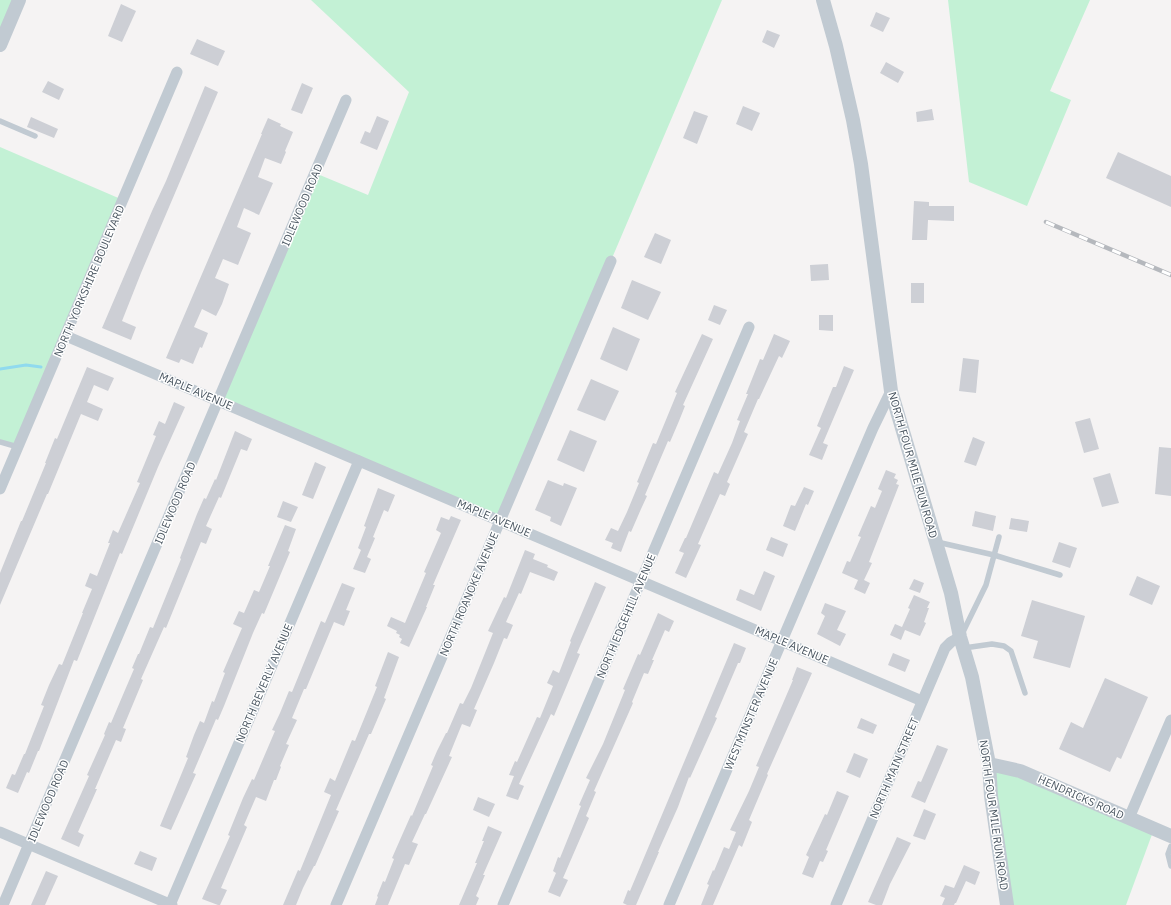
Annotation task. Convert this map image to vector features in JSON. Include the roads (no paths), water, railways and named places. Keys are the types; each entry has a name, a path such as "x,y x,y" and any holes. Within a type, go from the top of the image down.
{"street":[{"path":"0,45 19,0"},
{"name":"NORTH FOUR MILE RUN ROAD","path":"822,0 837,53 853,120 891,391 951,593 962,643 972,677 989,764 991,796 1007,905"},
{"name":"NORTH YORKSHIRE BOULEVARD","path":"0,490 177,72"},
{"name":"IDLEWOOD ROAD","path":"4,905 346,100"},
{"name":"NORTH ROANOKE AVENUE","path":"336,905 611,261"},
{"name":"NORTH EDGEHILL AVENUE","path":"503,905 749,328"},
{"name":"MAPLE AVENUE","path":"66,336 922,701"},
{"name":"WESTMINSTER AVENUE","path":"670,905 873,428 891,391"},
{"name":"NORTH BEVERLY AVENUE","path":"171,905 359,461"},
{"name":"NORTH MAIN STREET","path":"836,905 945,648 951,642 962,643"},
{"path":"1129,818 1171,720"},
{"name":"HENDRICKS ROAD","path":"989,764 1020,770 1171,836"},
{"path":"0,832 171,905"}],"lane":[{"path":"0,121 35,136"},
{"path":"0,442 18,447"},
{"path":"1000,538 986,585 962,643 992,644 1004,646 1011,651 1025,693"},
{"path":"935,541 994,555 1060,575"},
{"path":"1171,846 1168,854 1171,866"}],"waterway":[{"path":"0,369 26,365 41,367"}],"railway":[{"path":"1046,222 1171,275"}]}
